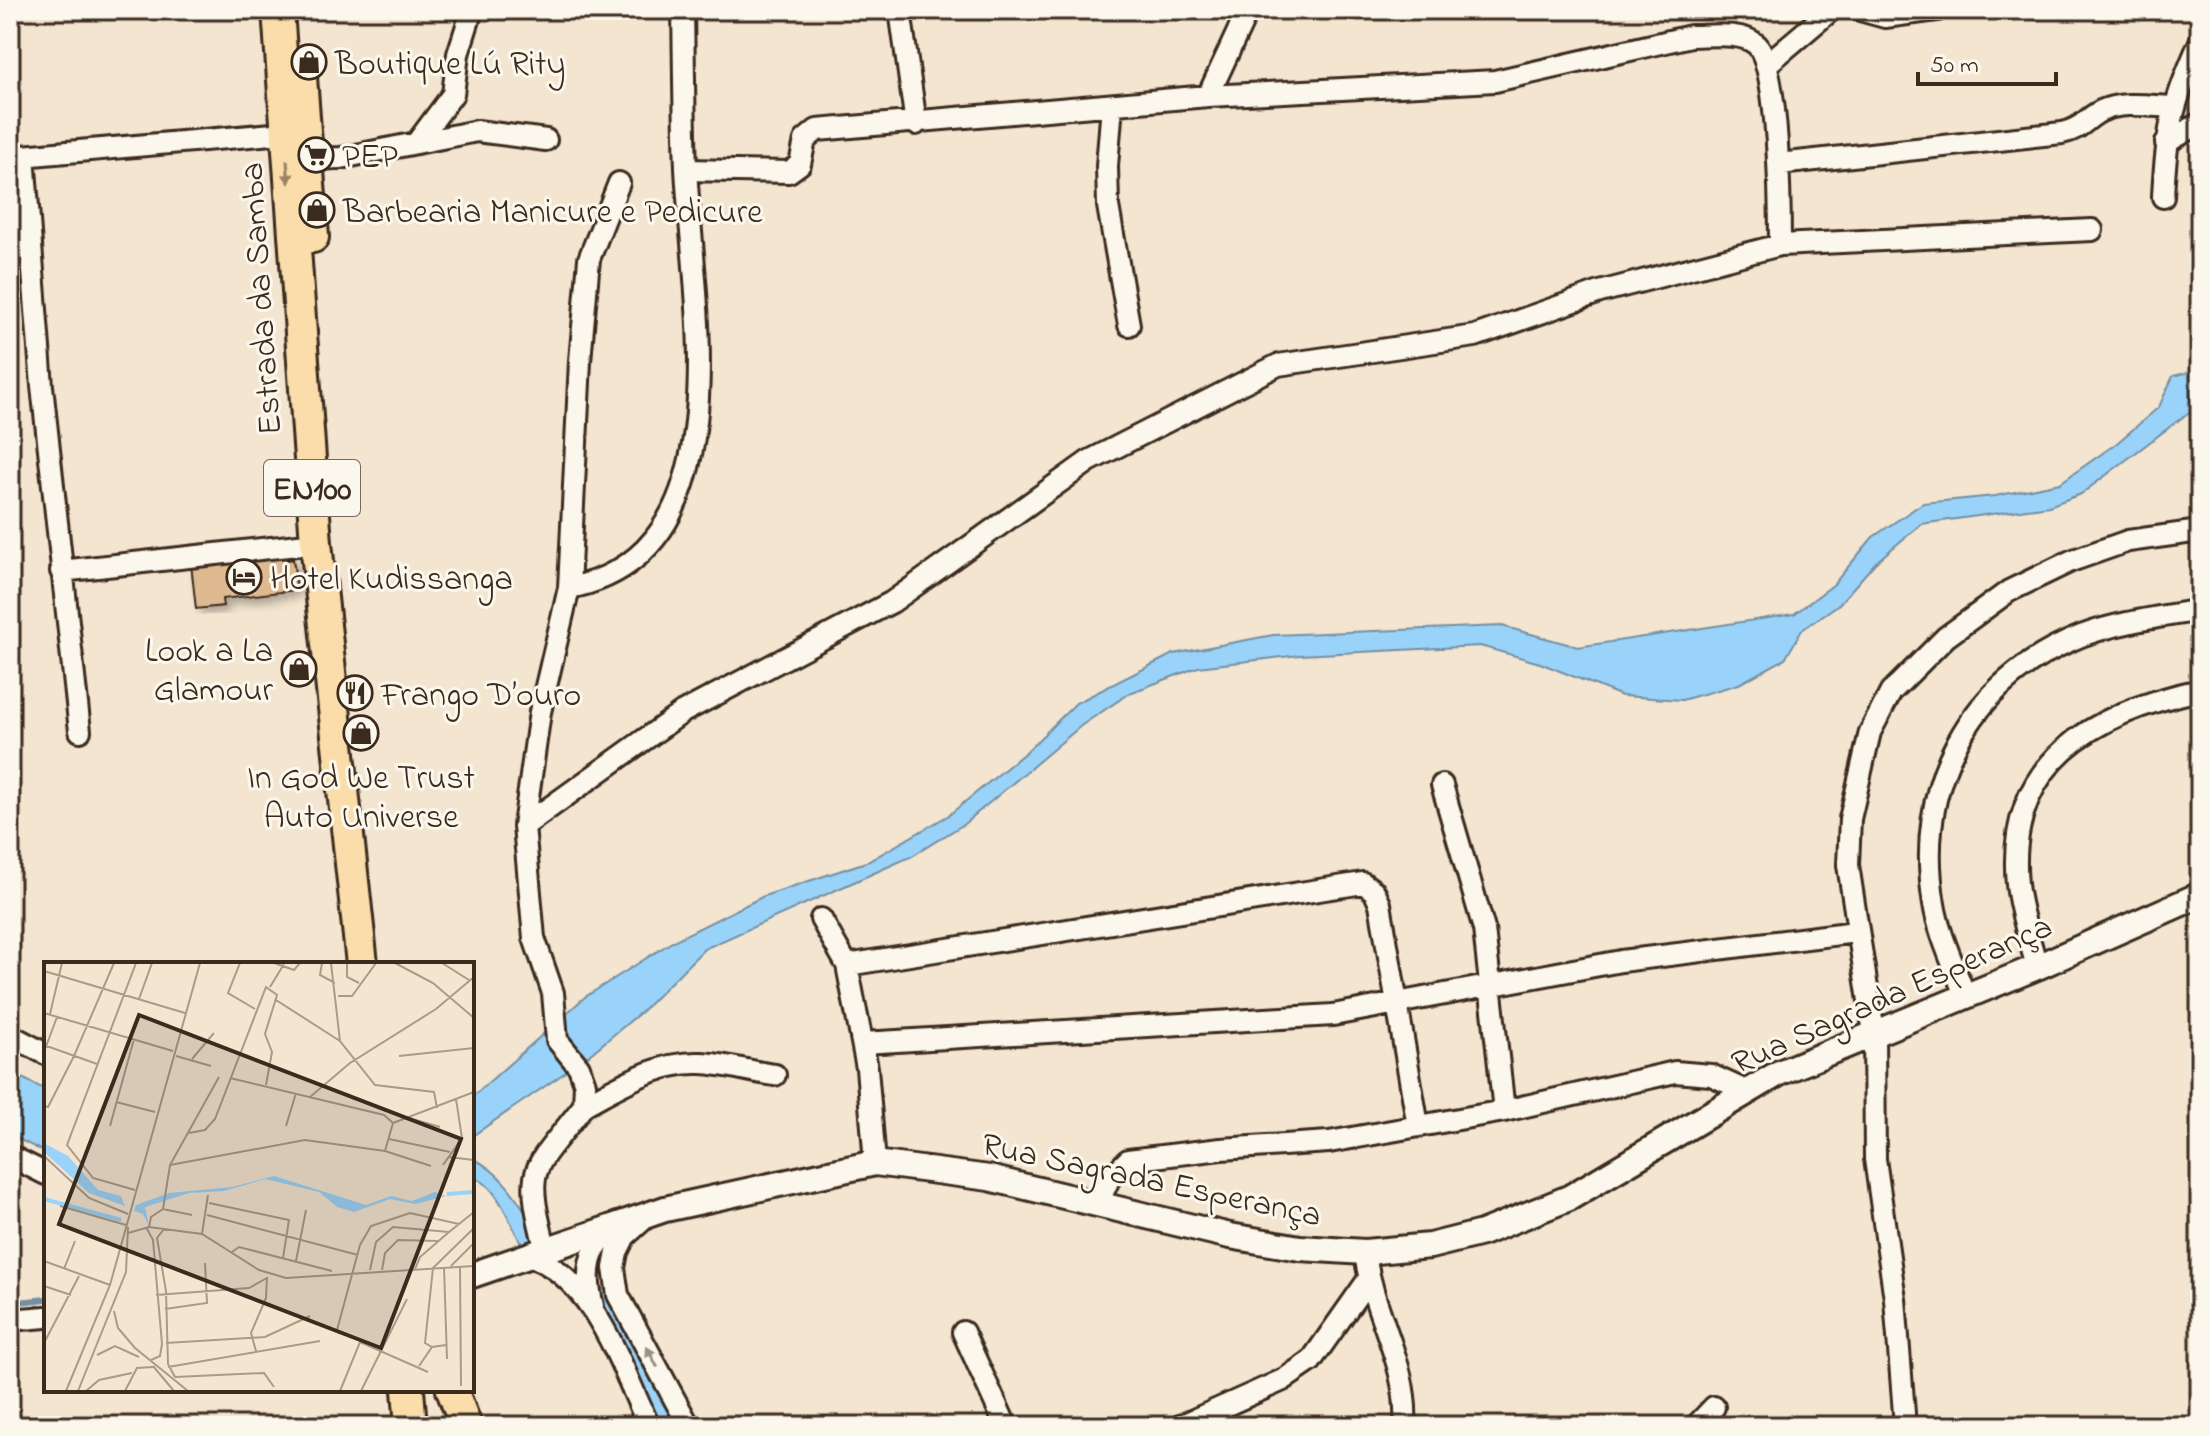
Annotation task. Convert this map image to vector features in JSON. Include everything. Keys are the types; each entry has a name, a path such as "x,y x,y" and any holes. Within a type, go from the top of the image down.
{"main road":[{"name":"Estrada da Samba","path":"278,10 284,133 316,543 362,962"},
{"name":"Estrada da Samba","path":"295,10 309,159 326,464 351,738 377,962"},
{"path":"408,1392 411,1426"},
{"path":"453,1392 466,1426"}],"street":[{"path":"418,141 453,94 458,54 472,10"},
{"path":"569,588 616,574 656,538 685,477 694,447 699,336 686,170 683,10"},
{"path":"900,10 916,124"},
{"path":"1208,96 1248,10"},
{"path":"1766,65 1831,10"},
{"path":"1860,10 1885,17 1937,10"},
{"path":"686,170 789,172 800,164 805,140 817,130 916,124 1208,96 1495,81 1691,36 1745,38 1757,46 1766,65 1779,164 1780,245"},
{"path":"2163,197 2166,143 2173,107 2200,42"},
{"path":"1112,105 1107,166 1108,206 1129,325"},
{"path":"1779,164 2062,133 2075,130 2097,112 2109,108 2173,107"},
{"path":"2166,143 2200,123"},
{"path":"309,159 341,158 477,131 546,140"},
{"path":"80,731 17,157 284,133"},
{"path":"619,183 589,259 580,361 569,588 540,712 524,826 534,938 553,993 557,1040 570,1058 587,1094 584,1105 539,1161 532,1191 536,1251 558,1268 596,1317 649,1426"},
{"path":"524,826 683,712 892,602 1089,461 1254,376 1302,360 1475,336 1600,292 1780,245 2092,230"},
{"path":"1905,1426 1895,1299 1875,1159 1874,1033 1848,865 1850,819 1870,732 1891,692 1946,637 2009,591 2071,561 2128,541 2200,531"},
{"path":"61,571 316,543"},
{"path":"1965,996 1934,907 1930,862 1933,813 1944,767 1968,721 2002,683 2039,655 2084,635 2200,610"},
{"path":"2037,967 2017,881 2021,828 2037,786 2062,749 2087,729 2115,714 2200,690"},
{"path":"1442,785 1484,929 1493,984 1504,1111"},
{"path":"847,965 1363,883 1374,891 1380,904 1418,1126"},
{"name":"Rua Sagrada Esperança","path":"479,1270 665,1209 875,1163 989,1178 1099,1201 1230,1236 1300,1248 1365,1252 1430,1246 1527,1217 1623,1168 1746,1091 1874,1033 2037,967 2200,895"},
{"path":"821,919 847,965 863,1043 875,1163"},
{"path":"863,1043 1333,1015 1621,961 1856,932"},
{"path":"10,1035 44,1053"},
{"path":"584,1105 653,1071 681,1064 717,1064 775,1075"},
{"path":"1099,1201 1109,1179 1128,1160 1221,1149 1329,1142 1504,1111 1675,1072 1711,1075 1746,1091"},
{"path":"10,1156 44,1173"},
{"path":"665,1209 636,1224 625,1236 614,1268 618,1295 689,1426"},
{"path":"596,1317 586,1273 590,1260 607,1233 622,1223"},
{"path":"1365,1252 1368,1280 1405,1385 1405,1426"},
{"path":"1180,1426 1283,1380 1311,1361 1368,1280"},
{"path":"10,1320 44,1317"},
{"path":"963,1332 1006,1426"},
{"path":"1696,1426 1714,1407"}],"water":[{"path":"2200,369 2200,404 2081,494 2049,506 1921,524 1875,563 1839,604 1802,630 1785,659 1739,684 1682,700 1622,696 1540,663 1480,646 1300,655 1198,667 1130,693 1082,725 964,824 912,856 704,949 641,1012 582,1061 474,1135 474,1095 585,997 675,940 764,896 869,861 949,815 1027,751 1076,703 1173,654 1273,635 1502,626 1578,647 1794,614 1833,585 1873,537 1923,503 1995,496 2060,483 2117,443 2159,407 2173,376"},
{"path":"10,1072 44,1089 44,1152 10,1135"},
{"path":"474,1159 503,1182 541,1236 521,1244 495,1195 481,1180 474,1178"},
{"path":"605,1288 677,1426 657,1426 591,1296"}],"building":[{"name":"Hotel Kudissanga","path":"286,552 287,560 293,559 297,590 222,599 223,606 196,609 191,564"}],"waterway":[{"path":"10,1303 44,1299"}],"place":[{"name":"Boutique Lú Rity","path":"309,62"},
{"name":"PEP","path":"316,155"},
{"name":"Barbearia Manicure e Pedicure","path":"317,210"},
{"name":"Hotel Kudissanga","path":"244,577"},
{"name":"Look a La Glamour","path":"299,669"},
{"name":"Frango D’ouro","path":"355,693"},
{"name":"In God We Trust Auto Universe","path":"361,733"}]}
